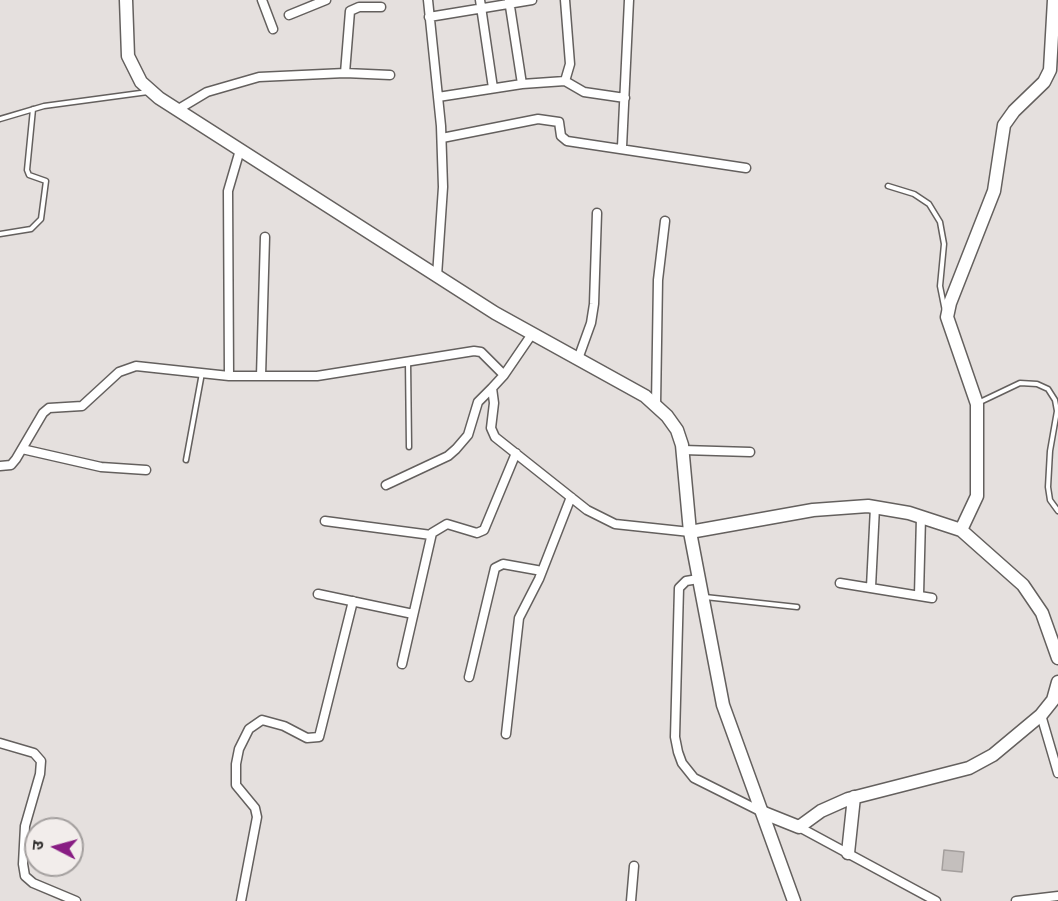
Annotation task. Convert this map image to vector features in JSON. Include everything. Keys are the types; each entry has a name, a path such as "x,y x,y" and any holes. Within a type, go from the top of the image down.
{"street":[{"path":"126,0 128,56 141,82 152,92 437,276 532,334 645,396 656,405 677,430 683,450 690,532 723,705 794,901"},
{"path":"262,0 273,29"},
{"path":"289,15 326,0"},
{"path":"428,0 442,138 443,188 437,276"},
{"path":"429,17 481,4 532,0"},
{"path":"565,0 570,64 565,81"},
{"path":"622,147 629,0"},
{"path":"960,530 976,496 977,404 947,317 994,191 1004,125 1014,111 1044,82 1050,70 1054,0"},
{"path":"509,2 522,84"},
{"path":"345,73 352,4 381,7"},
{"path":"481,4 493,88"},
{"path":"177,110 207,92 260,77 345,73 390,75"},
{"path":"438,97 522,84 565,81 584,92 625,98"},
{"path":"442,138 538,118 559,122 561,136 567,141 622,147 746,168"},
{"path":"229,376 228,191 240,150"},
{"path":"578,359 591,323 594,304 597,213"},
{"path":"656,405 658,280 665,221"},
{"path":"261,376 265,237"},
{"path":"386,485 448,456 456,449 468,435 478,402 504,375 532,334"},
{"path":"0,466 10,465 43,413 49,408 82,406 119,372 136,366 229,376 317,376 481,352 504,375"},
{"path":"492,388 494,403 492,433 571,497 615,524 690,532 813,510 875,507 921,517 960,530 1023,585 1042,613 1058,658"},
{"path":"22,449 101,467 146,470"},
{"path":"683,450 750,452"},
{"path":"325,521 431,535 447,524 477,533 484,530 516,453"},
{"path":"506,734 519,618 542,571 571,497"},
{"path":"871,586 875,507"},
{"path":"919,596 921,517"},
{"path":"402,664 431,535"},
{"path":"469,677 495,568 502,564 542,571"},
{"path":"698,579 686,581 679,588 675,737 682,763 694,778 764,813 799,827 936,901"},
{"path":"840,583 871,586 932,598"},
{"path":"318,594 413,614"},
{"path":"241,901 257,817 255,808 236,785 234,776 239,749 249,729 262,720 284,726 307,738 319,736 353,601"},
{"path":"799,827 821,811 854,797 969,768 993,755 1041,715 1053,700 1058,682"},
{"path":"1041,715 1058,773"},
{"path":"0,743 34,753 41,761 40,774 25,826 23,864 25,876 33,883 76,901"},
{"path":"848,853 854,797"},
{"path":"631,901 634,866"},
{"path":"1016,901 1027,898 1058,897"}],"lane":[{"path":"0,119 33,109 152,92"},
{"path":"0,234 31,229 41,219 46,181 29,175 27,170 33,109"},
{"path":"888,186 914,194 929,204 940,222 944,244 941,299 947,317"},
{"path":"408,361 409,447"},
{"path":"186,460 202,372"},
{"path":"977,404 1020,383 1037,384 1048,389 1055,400 1057,411 1050,451 1048,488 1050,500 1058,511"},
{"path":"701,597 797,607"}],"building":[{"path":"944,850 964,852 962,872 942,870"}]}
